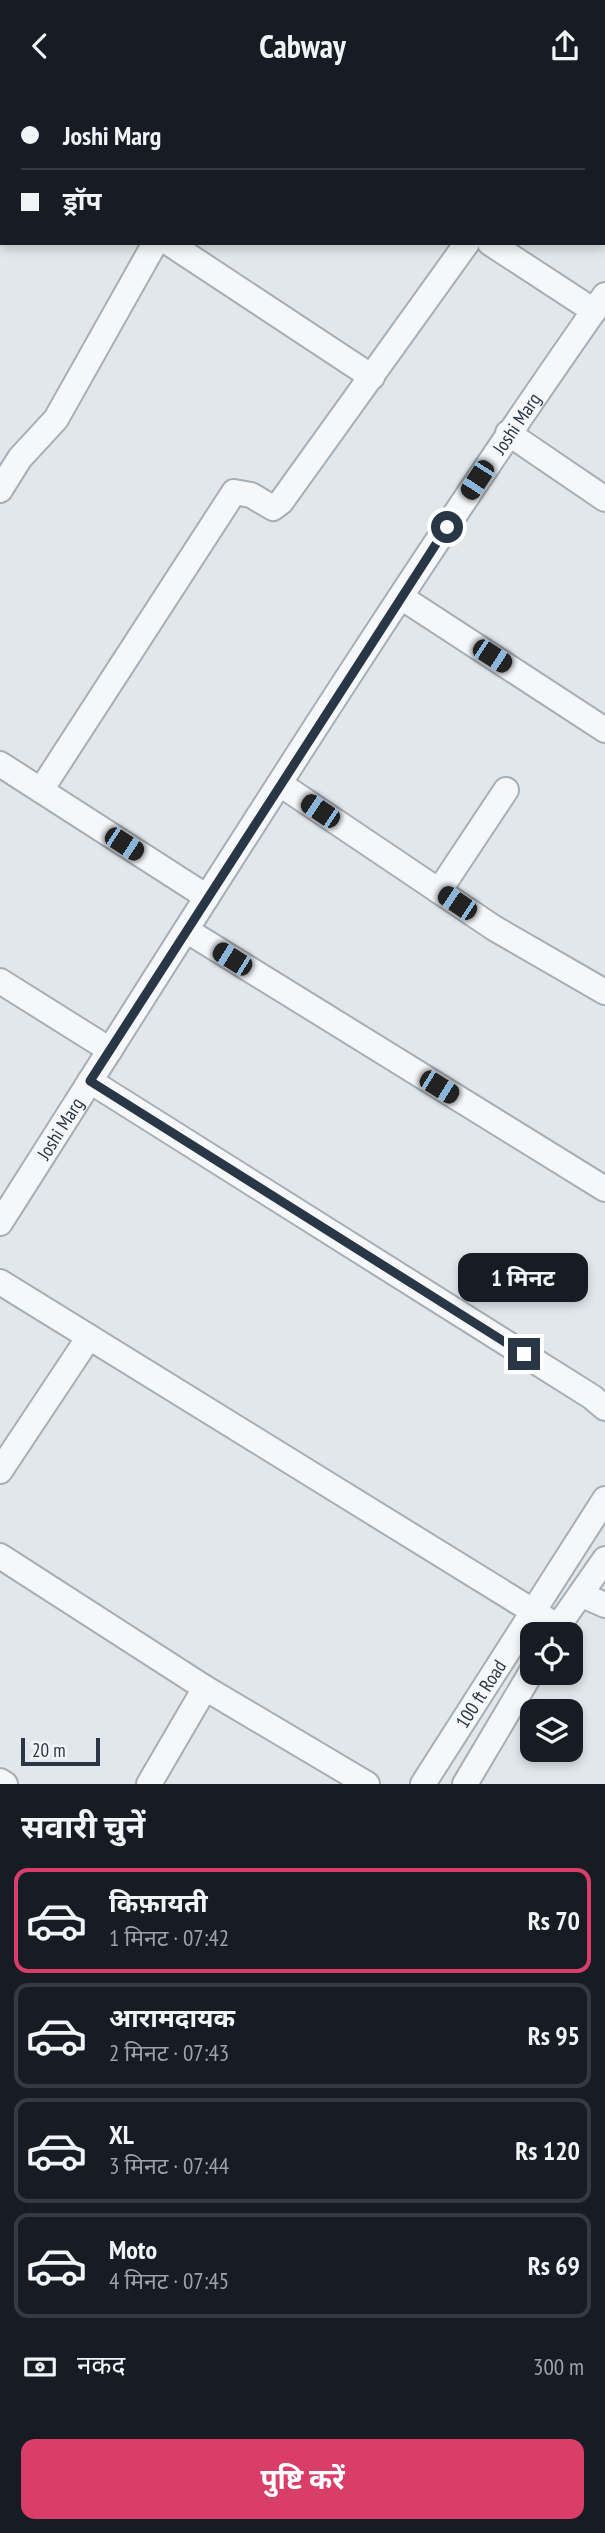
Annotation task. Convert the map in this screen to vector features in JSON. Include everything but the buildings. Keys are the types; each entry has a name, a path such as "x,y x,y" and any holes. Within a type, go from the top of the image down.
{"street":[{"path":"0,489 20,458 55,419 154,245"},
{"path":"172,245 372,377"},
{"path":"41,790 234,492 251,495 274,508 466,245"},
{"path":"494,245 599,303"},
{"name":"Joshi Marg","path":"0,1223 401,597 508,433 599,303"},
{"path":"508,433 605,499"},
{"path":"401,597 605,730"},
{"path":"0,764 207,897"},
{"path":"280,784 494,928 605,992"},
{"path":"439,891 506,790"},
{"path":"186,930 605,1189"},
{"path":"0,981 110,1050"},
{"path":"90,1081 389,1268 592,1397 605,1408"},
{"path":"0,1282 532,1611 545,1622"},
{"path":"0,1471 89,1337"},
{"name":"100 ft Road","path":"423,1784 605,1499"},
{"path":"0,1556 205,1688 368,1784"},
{"path":"561,1622 605,1559"},
{"path":"582,1595 605,1605"},
{"path":"465,1784 524,1685"},
{"path":"149,1784 205,1688"},
{"path":"0,1781 5,1784"}],"route":[{"path":"447,527 90,1081 524,1354"}]}
